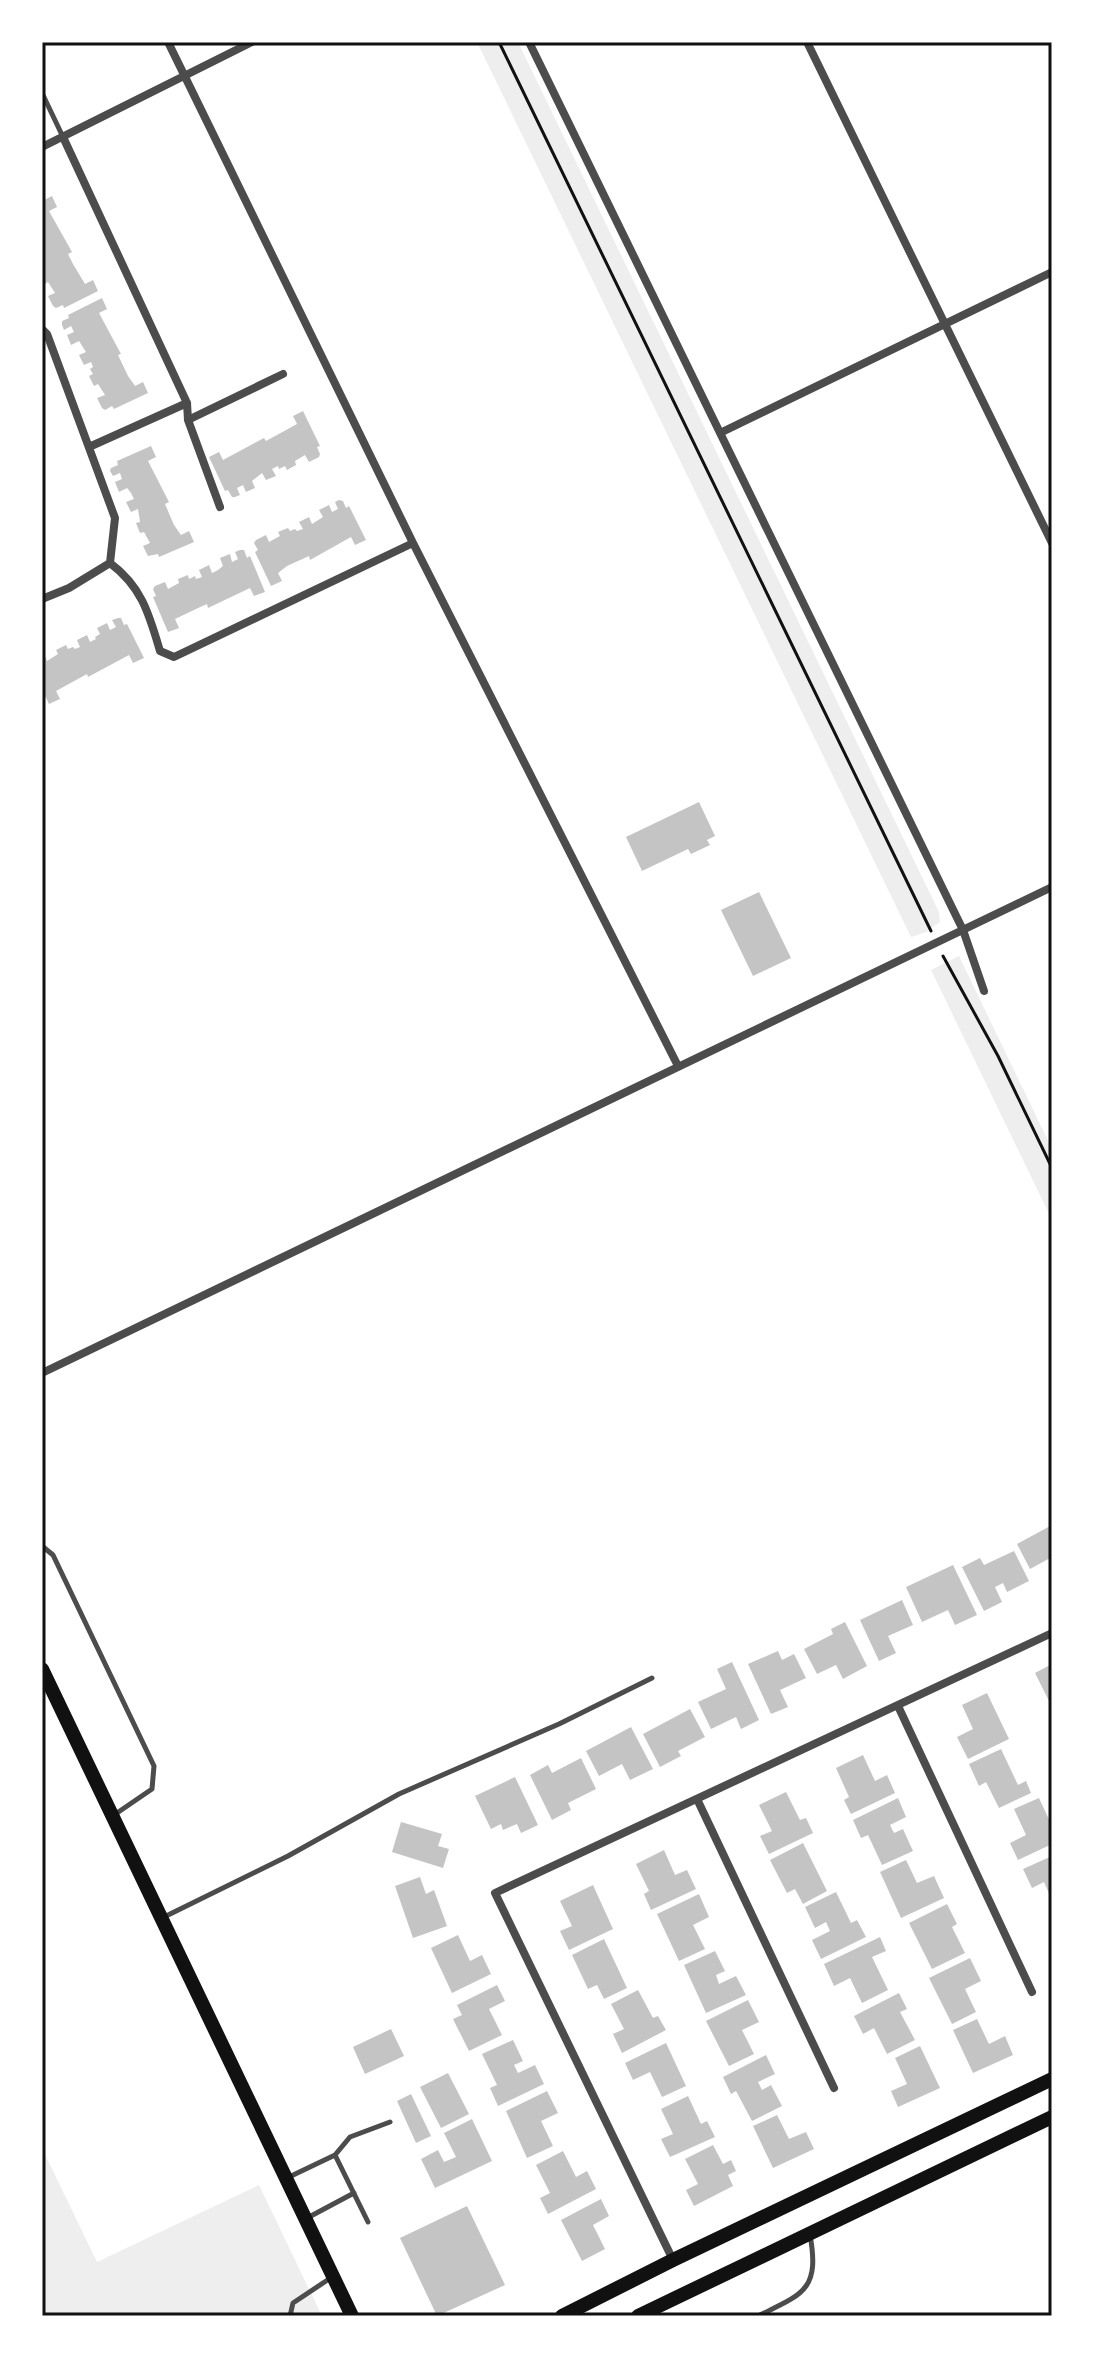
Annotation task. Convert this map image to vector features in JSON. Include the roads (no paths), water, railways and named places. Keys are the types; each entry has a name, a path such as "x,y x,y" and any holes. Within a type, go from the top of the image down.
{"main road":[{"path":"42,1669 46,1685 163,1917 352,2316"},
{"path":"562,2316 1052,2079"},
{"path":"638,2316 1052,2117"}],"street":[{"path":"168,42 413,543 678,1066"},
{"path":"42,147 252,42"},
{"path":"529,42 963,930 984,991"},
{"path":"807,42 1052,543"},
{"path":"63,137 187,403 188,420 220,507"},
{"path":"720,433 1052,272"},
{"path":"42,329 47,334 115,518 110,563"},
{"path":"188,420 283,374"},
{"path":"89,447 187,403"},
{"path":"110,563 129,577 148,610 160,651 174,657 413,543"},
{"path":"42,599 69,588 110,563"},
{"path":"42,1373 1052,887"},
{"path":"673,2260 495,1893 1052,1633"},
{"path":"898,1706 1032,1992"},
{"path":"697,1799 834,2088"}],"lane":[{"path":"42,93 63,137"},
{"path":"42,1546 53,1555 154,1766 152,1789 113,1815"},
{"path":"163,1917 288,1856 399,1794 559,1724 652,1678"},
{"path":"287,2178 335,2155 350,2137 390,2122"},
{"path":"335,2155 368,2222"},
{"path":"306,2219 354,2193"},
{"path":"758,2316 794,2298 806,2287 815,2262 809,2234"},
{"path":"290,2316 293,2303 333,2276"}]}
